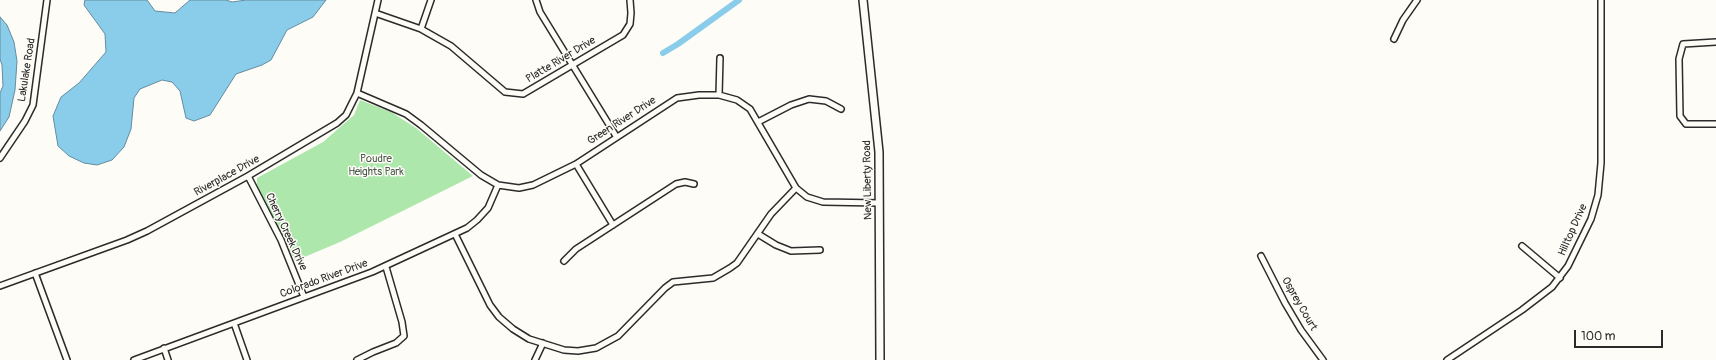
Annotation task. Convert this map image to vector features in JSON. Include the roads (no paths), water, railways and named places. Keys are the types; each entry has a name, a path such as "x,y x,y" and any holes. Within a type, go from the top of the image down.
{"street":[{"name":"Lakulake Road","path":"0,158 25,121 33,105 47,0"},
{"name":"Riverplace Drive","path":"0,286 147,231 248,176 337,123 346,115 358,93 378,0"},
{"path":"421,29 431,0"},
{"path":"536,0 540,12 616,136"},
{"name":"Platte River Drive","path":"375,13 421,29 450,46 505,92 523,94 623,35 630,24 630,0"},
{"name":"New Liberty Road","path":"863,0 879,152 880,360"},
{"path":"1394,39 1407,13 1417,0"},
{"name":"Hilltop Drive","path":"1447,360 1542,295 1560,278 1576,252 1591,219 1600,181 1601,0"},
{"path":"1716,42 1683,44 1679,60 1680,116 1686,124 1716,124"},
{"path":"719,96 720,58"},
{"name":"Green River Drive","path":"358,93 406,114 421,124 480,175 498,186 519,188 533,185 576,164 616,136 677,98 699,95 719,96 737,100 750,109 796,188 807,197 823,202 880,203"},
{"path":"758,122 791,105 809,99 826,101 841,109"},
{"path":"576,164 613,224"},
{"name":"Cherry Creek Drive","path":"248,176 281,240 304,297"},
{"path":"564,261 576,249 676,184 685,182 694,184"},
{"name":"Colorado River Drive","path":"134,360 386,267 467,228 488,208 498,186"},
{"path":"455,234 490,305 499,317 513,329 529,339 564,350 578,351 596,348 618,336 669,284 679,280 713,278 737,263 771,214 796,188"},
{"path":"758,234 776,245 791,251 820,250"},
{"path":"1522,246 1560,278"},
{"name":"Osprey Court","path":"1261,256 1290,312 1323,360"},
{"path":"357,360 373,352 396,344 404,336 402,322 386,267"},
{"path":"35,273 67,360"},
{"path":"234,323 247,360"},
{"path":"535,360 543,343"},
{"path":"164,348 168,360"}],"water":[{"path":"85,0 147,0 155,11 175,13 190,0 226,0 232,2 246,0 326,0 313,17 287,30 271,60 262,65 236,74 210,115 194,121 186,118 180,91 172,82 162,80 140,89 134,98 131,129 124,147 112,160 97,165 84,163 69,156 58,146 53,116 61,97 79,83 106,52 105,34 84,5"},
{"path":"0,17 7,25 14,42 17,61 15,90 9,117 0,131 0,93 3,86 2,65 0,59"}],"waterway":[{"path":"663,53 739,0"}],"park label":[{"name":"Poudre Heights Park","path":"376,165"}]}
